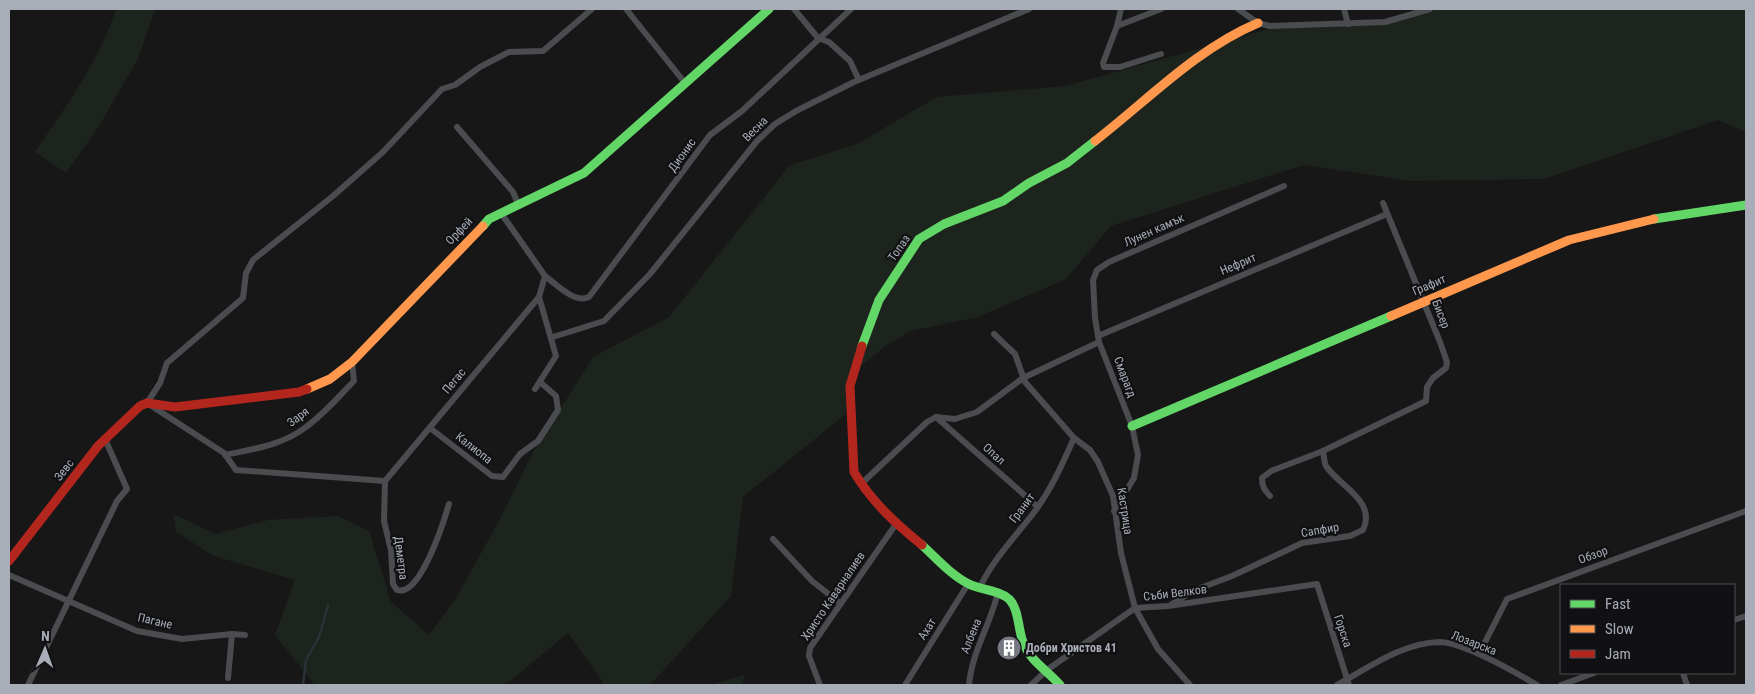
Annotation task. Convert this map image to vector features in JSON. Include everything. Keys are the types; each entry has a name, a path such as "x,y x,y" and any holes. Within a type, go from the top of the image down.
{"street":[{"path":"386,480 236,470 225,454 148,403 160,383 167,363 244,298 246,273 253,260 333,196 383,152 442,90 455,85 480,67 509,52 543,51 592,9"},
{"path":"626,9 685,83"},
{"name":"Орфей","path":"148,403 175,407 299,392 330,379 352,362 489,219 584,173 770,9"},
{"path":"794,9 818,38 829,42 850,61 859,80"},
{"name":"Дионис","path":"545,276 576,298 582,300 589,297 710,135 742,111 851,9"},
{"name":"Весна","path":"552,337 604,321 650,274 751,148 769,129 796,111 859,80 1029,9"},
{"path":"1121,9 1117,26 1103,63 1104,68 1120,67 1161,54"},
{"path":"1117,26 1161,9"},
{"path":"1238,9 1258,22 1270,26 1385,22 1430,9"},
{"path":"1344,9 1348,24"},
{"name":"Топаз","path":"1047,670 1036,663 1023,642 1014,607 1008,598 997,596 980,587 968,584 896,524 861,484 854,472 852,459 850,386 879,300 919,240 944,224 1003,201 1029,183 1067,163 1139,107 1164,82 1239,31 1258,22"},
{"path":"457,127 513,192 519,206"},
{"name":"Лунен камък","path":"1099,339 1093,280 1097,270 1109,262 1284,186"},
{"name":"Бисер","path":"1322,451 1426,401 1427,387 1433,378 1446,368 1448,362 1383,203"},
{"name":"Графит","path":"1132,426 1424,300 1569,240 1652,219 1746,205"},
{"path":"501,213 545,276 539,296 556,356 536,389"},
{"name":"Нефрит","path":"936,417 955,418 977,412 1023,378 1099,339 1387,214"},
{"name":"Пегас","path":"386,480 539,296"},
{"name":"Кастрица","path":"994,334 1015,354 1023,378 1074,438 1090,450 1098,462 1113,496 1121,554 1135,608 1158,649 1190,685"},
{"name":"Смарагд","path":"1099,339 1132,426 1138,455 1134,478 1114,511"},
{"name":"Заря","path":"225,454 262,448 287,439 306,428 354,380 352,362"},
{"name":"Калиопа","path":"430,428 492,476 503,477 520,454 538,441 558,410 556,396 540,382"},
{"name":"Зевс","path":"9,561 105,439 140,406 148,403"},
{"path":"861,484 927,422 936,417"},
{"name":"Опал","path":"936,417 1038,507"},
{"name":"Гранит","path":"980,587 990,567 1038,507 1052,485 1074,438"},
{"path":"28,685 117,502 127,489 105,439"},
{"path":"1270,496 1264,490 1262,478 1278,468 1322,451"},
{"name":"Сапфир","path":"1168,606 1195,590 1232,576 1302,543 1350,536 1363,530 1366,517 1360,500 1326,466 1322,451"},
{"name":"Деметра","path":"386,480 384,521 391,550 393,584 397,590 404,590 417,579 437,542 449,504"},
{"name":"Обзор","path":"1479,654 1507,599 1746,511"},
{"name":"Христо Каварналиев","path":"820,685 809,656 810,648 896,524"},
{"path":"773,539 812,580 840,603"},
{"name":"Пагане","path":"9,575 137,631 182,639 232,634 245,636"},
{"name":"Ахат","path":"905,685 968,584"},
{"name":"Съби Велков","path":"1031,685 1047,670 1135,608 1168,606 1316,584"},
{"name":"Горска","path":"1316,584 1348,682"},
{"name":"Албена","path":"969,685 970,668 978,643 992,614 997,596"},
{"path":"228,678 232,634"},
{"name":"Лозарска","path":"1337,685 1348,682 1394,654 1426,644 1440,642 1479,654 1536,685"},
{"path":"1047,670 1060,685"},
{"path":"1561,685 1591,674"}],"shaded area":[{"path":"116,9 155,9 138,59 99,126 66,173 35,152 70,101 91,65 101,47"},
{"path":"1430,9 1746,9 1746,132 1718,120 1544,179 1411,181 1304,165 1111,226 1066,279 978,317 911,331 885,346 854,372 851,399 846,414 743,497 731,596 650,685 605,685 568,633 509,682 499,685 315,685 275,635 295,580 214,556 176,532 174,514 215,534 268,520 338,516 369,531 391,602 429,635 455,600 501,517 533,452 593,357 669,317 790,165 857,144 937,97 1066,86 1286,24 1385,22"},
{"path":"745,675 742,685 710,685"}],"waterway":[{"path":"303,685 306,660 319,637 328,605"}],"traffic: fast":[{"path":"483,226 489,219 584,173 769,9"},
{"path":"862,346 879,300 919,239 944,224 1003,201 1029,183 1067,163 1095,141"},
{"path":"1654,219 1746,205"},
{"path":"1132,426 1391,316"},
{"path":"922,545 963,581 1009,599 1015,608 1021,637 1026,649 1034,660 1060,685"}],"traffic: slow":[{"path":"1095,141 1193,61 1235,34 1258,23"},
{"path":"1391,316 1569,240 1654,219"},
{"path":"307,389 330,379 352,362 483,226"}],"traffic: jam":[{"path":"862,346 850,386 854,472 868,493 885,512 922,545"},
{"path":"9,561 98,446 140,406 147,403 175,407 299,392 307,389"}],"place":[{"name":"Добри Христов 41","path":"1009,648"}]}
